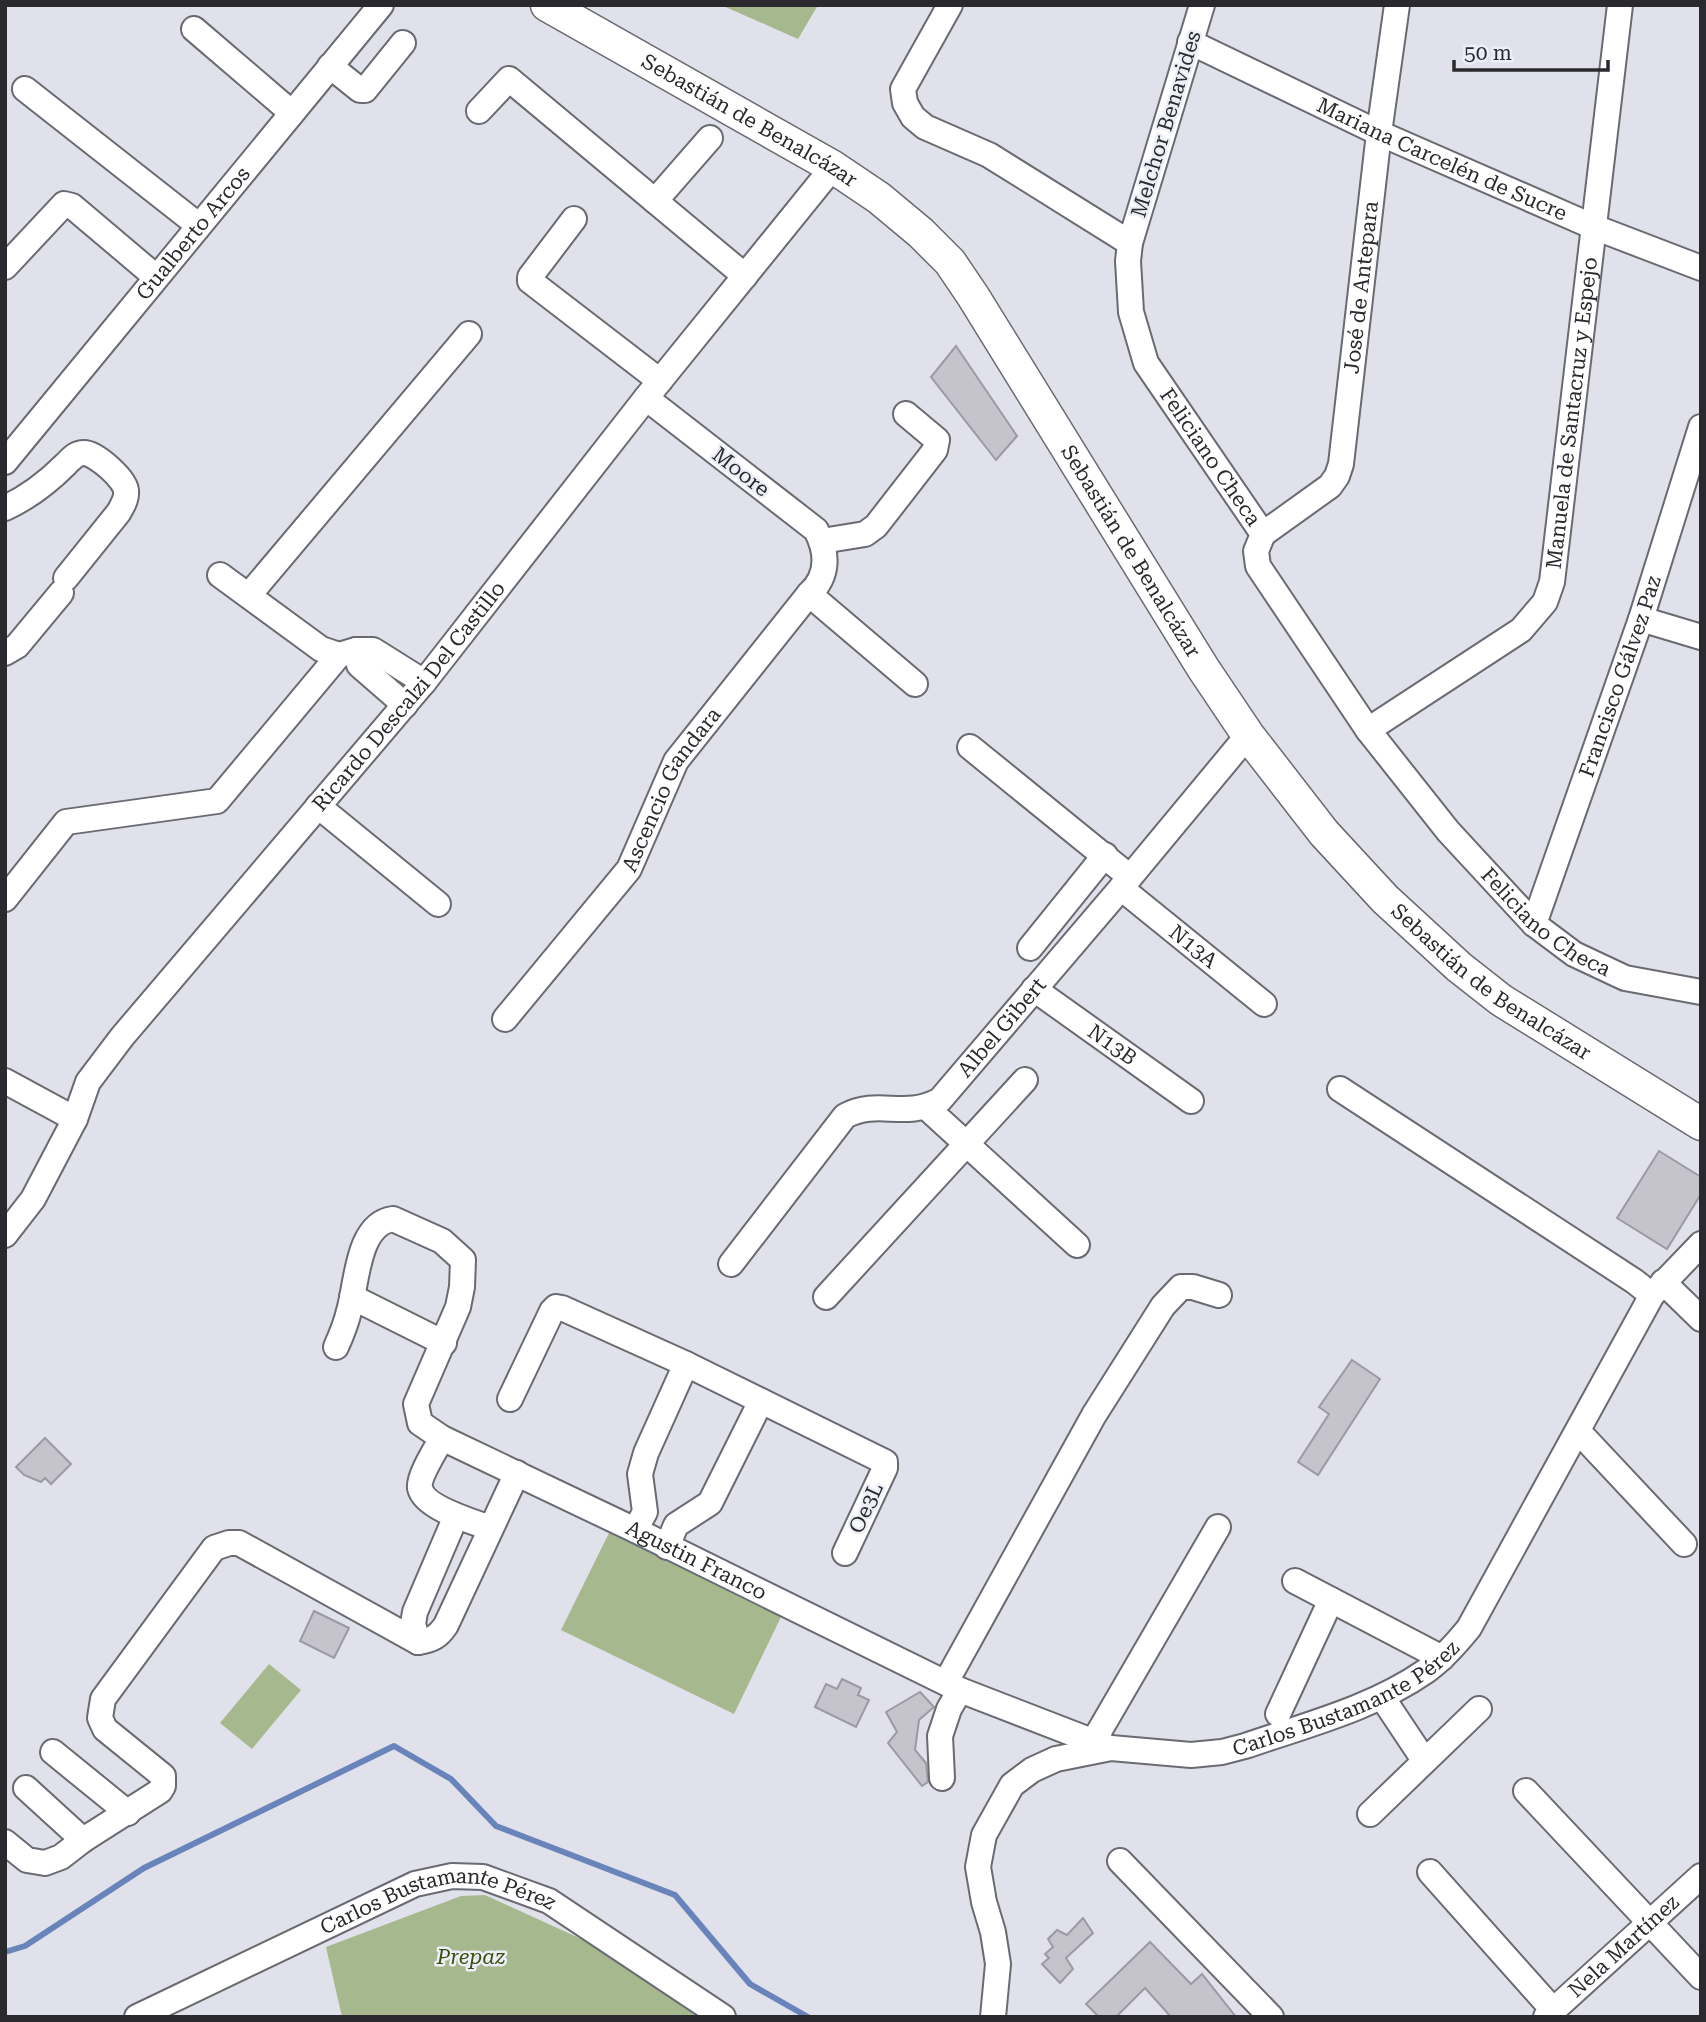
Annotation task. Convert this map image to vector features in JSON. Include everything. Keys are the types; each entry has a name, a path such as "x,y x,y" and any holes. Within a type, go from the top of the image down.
{"main road":[{"name":"Sebastián de Benalcázar","path":"547,5 833,167 880,198 921,233 950,262 973,296 1203,668 1248,735 1324,833 1385,899 1459,967 1513,1007 1701,1124"}],"street":[{"name":"Gualberto Arcos","path":"5,462 381,5"},
{"path":"950,5 903,89 905,103 913,117 925,127 989,155 1130,243"},
{"name":"Melchor Benavides","path":"1130,243 1202,5"},
{"name":"José de Antepara","path":"1263,534 1330,486 1341,464 1397,5"},
{"name":"Manuela de Santacruz y Espejo","path":"1368,730 1521,630 1545,602 1552,582 1620,5"},
{"path":"194,29 292,113"},
{"name":"Mariana Carcelén de Sucre","path":"1190,41 1380,133 1594,227 1701,268"},
{"path":"330,66 360,90 365,90 403,43"},
{"path":"479,111 509,79 745,276"},
{"path":"25,89 198,226"},
{"path":"655,201 710,138"},
{"name":"Ricardo Descalzi Del Castillo","path":"5,1235 33,1199 75,1119 88,1082 122,1037 424,682 653,390 833,167"},
{"path":"5,267 64,204 72,206 156,277"},
{"name":"Moore","path":"574,219 530,277 530,281 816,530 823,547"},
{"name":"Feliciano Checa","path":"1130,243 1128,261 1131,312 1146,363 1263,534 1256,551 1258,566 1368,730 1448,831 1534,924 1574,954 1625,978 1701,992"},
{"path":"249,595 469,334"},
{"path":"823,547 865,534 876,527 935,450 937,440 906,414"},
{"name":"Francisco Gálvez Paz","path":"1534,924 1641,619 1701,427"},
{"path":"5,508 40,488 75,455 85,453 92,455 123,481 127,491 119,512 64,586 17,646 5,653"},
{"name":"Ascencio Gandara","path":"505,1019 629,869 676,761 822,578 823,547"},
{"path":"220,575 321,649 348,653 373,650 424,682"},
{"path":"809,594 915,684"},
{"path":"1641,619 1701,637"},
{"path":"348,653 405,705"},
{"path":"5,899 66,822 217,801 348,653"},
{"name":"Albel Gibert","path":"927,1108 940,1100 1248,735"},
{"name":"N13A","path":"970,747 1105,855 1126,882 1264,1004"},
{"path":"318,806 438,904"},
{"path":"1030,948 1105,855"},
{"name":"N13B","path":"1034,989 1191,1101"},
{"path":"826,1297 1025,1080"},
{"path":"5,1081 75,1119"},
{"path":"1340,1089 1634,1281 1657,1288 1701,1319"},
{"path":"731,1264 845,1116 858,1109 876,1108 927,1108 1077,1245"},
{"name":"Agustin Franco","path":"352,1297 357,1270 372,1228 378,1223 393,1219 442,1241 463,1260 462,1287 458,1307 444,1343 416,1404 419,1423 442,1438 953,1686 1102,1745"},
{"name":"Carlos Bustamante Pérez","path":"993,2017 998,1964 978,1867 984,1835 1012,1785 1032,1770 1056,1759 1102,1745 1191,1755 1222,1752 1382,1697 1427,1670 1442,1658 1469,1628 1657,1288 1701,1244"},
{"path":"942,1778 940,1736 953,1686 1094,1415 1163,1306 1181,1287 1193,1287 1219,1295"},
{"path":"336,1348 352,1297 444,1343"},
{"path":"510,1399 556,1307 686,1364 761,1401 710,1503 676,1525 667,1547"},
{"path":"635,1530 645,1512 640,1474 646,1452 686,1364"},
{"name":"Oe3L","path":"761,1401 885,1462 885,1468 845,1553"},
{"path":"1578,1430 1685,1544"},
{"path":"442,1438 420,1487 431,1503 456,1516 490,1528"},
{"path":"5,1842 27,1860 45,1863 61,1857 83,1840 155,1796 163,1786 163,1776 105,1729 100,1718 103,1699 214,1548 229,1542 239,1543 418,1642 431,1640 446,1625 517,1473"},
{"path":"418,1642 413,1624 415,1612 456,1516"},
{"path":"1102,1745 1218,1527"},
{"path":"1295,1581 1442,1658"},
{"path":"1278,1714 1331,1600"},
{"path":"1382,1697 1424,1760"},
{"path":"1370,1814 1479,1709"},
{"path":"53,1752 128,1813"},
{"path":"26,1788 83,1840"},
{"path":"1526,1791 1701,1977"},
{"path":"1120,1861 1271,2017"},
{"path":"1430,1872 1549,2013"},
{"name":"Carlos Bustamante Pérez","path":"137,2017 415,1884 452,1876 483,1877 549,1901 723,2017"},
{"name":"Nela Martínez","path":"1549,2013 1701,1876"}],"green space":[{"path":"721,5 818,5 798,39"},
{"path":"609,1533 781,1617 734,1714 561,1630"},
{"path":"269,1664 301,1690 252,1749 220,1723"},
{"name":"Prepaz","path":"485,1895 612,1953 697,2017 342,2017 326,1947 461,1896"}],"building":[{"path":"956,346 1017,436 996,460 931,377"},
{"path":"1659,1151 1701,1177 1701,1194 1667,1249 1617,1218"},
{"path":"1352,1360 1380,1379 1318,1475 1298,1462 1329,1414 1319,1407"},
{"path":"45,1438 71,1464 51,1484 45,1478 41,1482 24,1475 16,1467"},
{"path":"314,1611 349,1628 334,1658 300,1641"},
{"path":"842,1679 861,1688 858,1695 869,1700 856,1727 815,1707 826,1684 837,1689"},
{"path":"920,1692 934,1707 919,1720 915,1750 926,1763 928,1782 922,1786 888,1743 897,1732 886,1712"},
{"path":"1083,1918 1093,1933 1066,1958 1073,1969 1060,1983 1042,1964 1049,1958 1045,1954 1053,1947 1048,1939 1057,1930 1067,1935"},
{"path":"1150,1942 1191,1984 1202,1974 1236,2017 1171,2017 1145,1988 1116,2017 1099,2017 1086,2004"}],"waterway":[{"path":"5,1952 25,1946 144,1868 394,1746 451,1779 496,1826 675,1895 750,1984 808,2017"}]}
